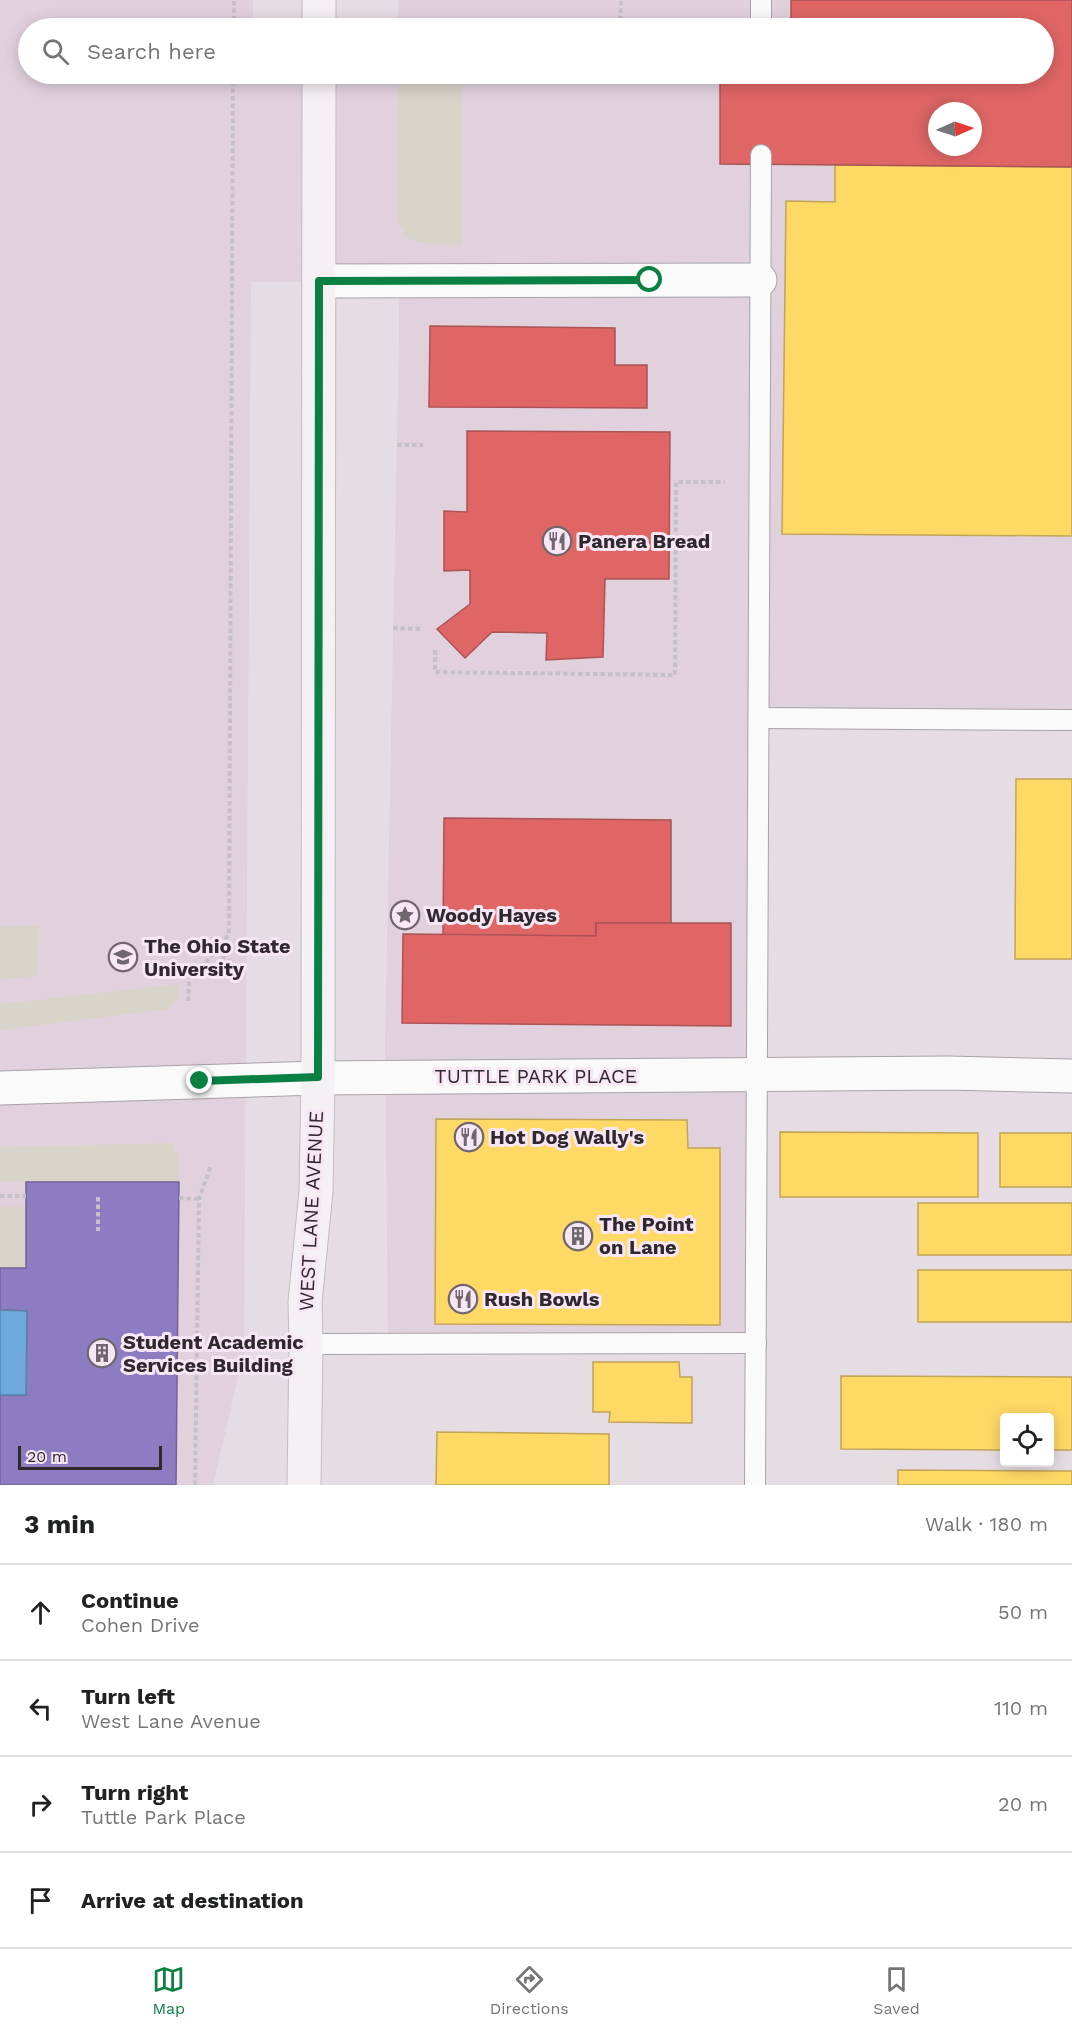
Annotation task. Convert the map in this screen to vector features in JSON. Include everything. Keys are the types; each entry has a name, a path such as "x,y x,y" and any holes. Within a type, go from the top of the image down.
{"main road":[{"path":"319,0 319,18"},
{"name":"WEST LANE AVENUE","path":"304,1485 305,1302 316,1191 318,1077 319,84"}],"street":[{"path":"319,281 760,280"},
{"name":"TUTTLE PARK PLACE","path":"0,1088 318,1077 948,1073 1072,1076"}],"lane":[{"path":"761,0 761,18"},
{"path":"755,1485 761,155"},
{"path":"759,718 1072,720"},
{"path":"306,1344 756,1343"}],"path":[{"path":"234,0 234,18"},
{"path":"620,18 621,0"},
{"path":"177,967 206,964 229,934 233,84"},
{"path":"397,445 423,445"},
{"path":"435,650 435,672 675,675 676,482 759,482"},
{"path":"393,628 421,629"},
{"path":"215,951 235,965"},
{"path":"188,1001 190,966"},
{"path":"195,1485 199,1199 211,1165"},
{"path":"0,1196 26,1196"},
{"path":"98,1197 98,1231"},
{"path":"179,1198 199,1199"}],"shaded area":[{"name":"The Ohio State University","path":"0,0 253,0 253,18 18,18 18,84 1054,84 1054,18 398,18 398,0 1072,0 1072,720 759,718 756,1343 388,1344 385,1042 399,281 251,282 244,1352 213,1485 0,1485"},
{"path":"398,84 462,84 462,244 429,244 409,240 397,221"},
{"path":"0,926 39,926 38,976 0,980"},
{"path":"179,984 179,996 170,1009 0,1030 0,1004"},
{"path":"172,1143 179,1157 179,1182 0,1182 0,1147"},
{"path":"0,1207 26,1207 26,1268 0,1268"}],"building: Homes":[{"path":"835,165 1072,167 1072,536 782,534 786,201 835,202"},
{"path":"1016,779 1072,779 1072,959 1015,959"},
{"name":"The Point on Lane","path":"436,1119 687,1120 688,1148 720,1148 720,1325 435,1324"},
{"path":"780,1132 978,1133 978,1197 780,1197"},
{"path":"1000,1133 1072,1133 1072,1187 1000,1187"},
{"path":"918,1203 1072,1203 1072,1255 918,1255"},
{"path":"918,1270 1072,1270 1072,1322 918,1322"},
{"path":"593,1362 679,1362 680,1377 692,1377 692,1423 609,1422 610,1412 593,1412"},
{"path":"841,1376 1072,1377 1072,1450 1054,1450 1054,1413 1000,1413 1000,1450 841,1449"},
{"path":"437,1432 609,1434 609,1485 436,1485"},
{"path":"898,1470 1072,1471 1072,1485 898,1485"}],"building: Shops":[{"path":"791,0 1072,0 1072,167 720,164 720,84 1054,84 1054,18 791,18"},
{"path":"430,326 615,328 615,365 647,365 647,408 429,407"},
{"name":"Panera Bread","path":"467,431 670,432 669,579 605,579 603,657 546,660 547,633 492,632 465,658 437,629 470,604 470,570 444,571 444,511 467,512"},
{"path":"444,818 671,820 671,923 596,923 596,936 443,935"},
{"path":"596,923 731,923 731,1026 402,1023 403,934 596,936"}],"building: Offices":[{"name":"Student Academic Services Building","path":"26,1182 179,1182 176,1485 0,1485 0,1395 26,1395 27,1311 0,1310 0,1268 26,1268"}],"building: Schools":[{"path":"0,1310 27,1311 26,1395 0,1395"}],"place":[{"name":"Panera Bread","path":"557,541"},
{"name":"Woody Hayes","path":"405,915"},
{"name":"The Ohio State University","path":"123,957"},
{"name":"Hot Dog Wally's","path":"469,1137"},
{"name":"The Point on Lane","path":"578,1236"},
{"name":"Rush Bowls","path":"463,1299"},
{"name":"Student Academic Services Building","path":"102,1353"}],"route":[{"path":"200,1081 318,1077 319,281 650,280"}]}
